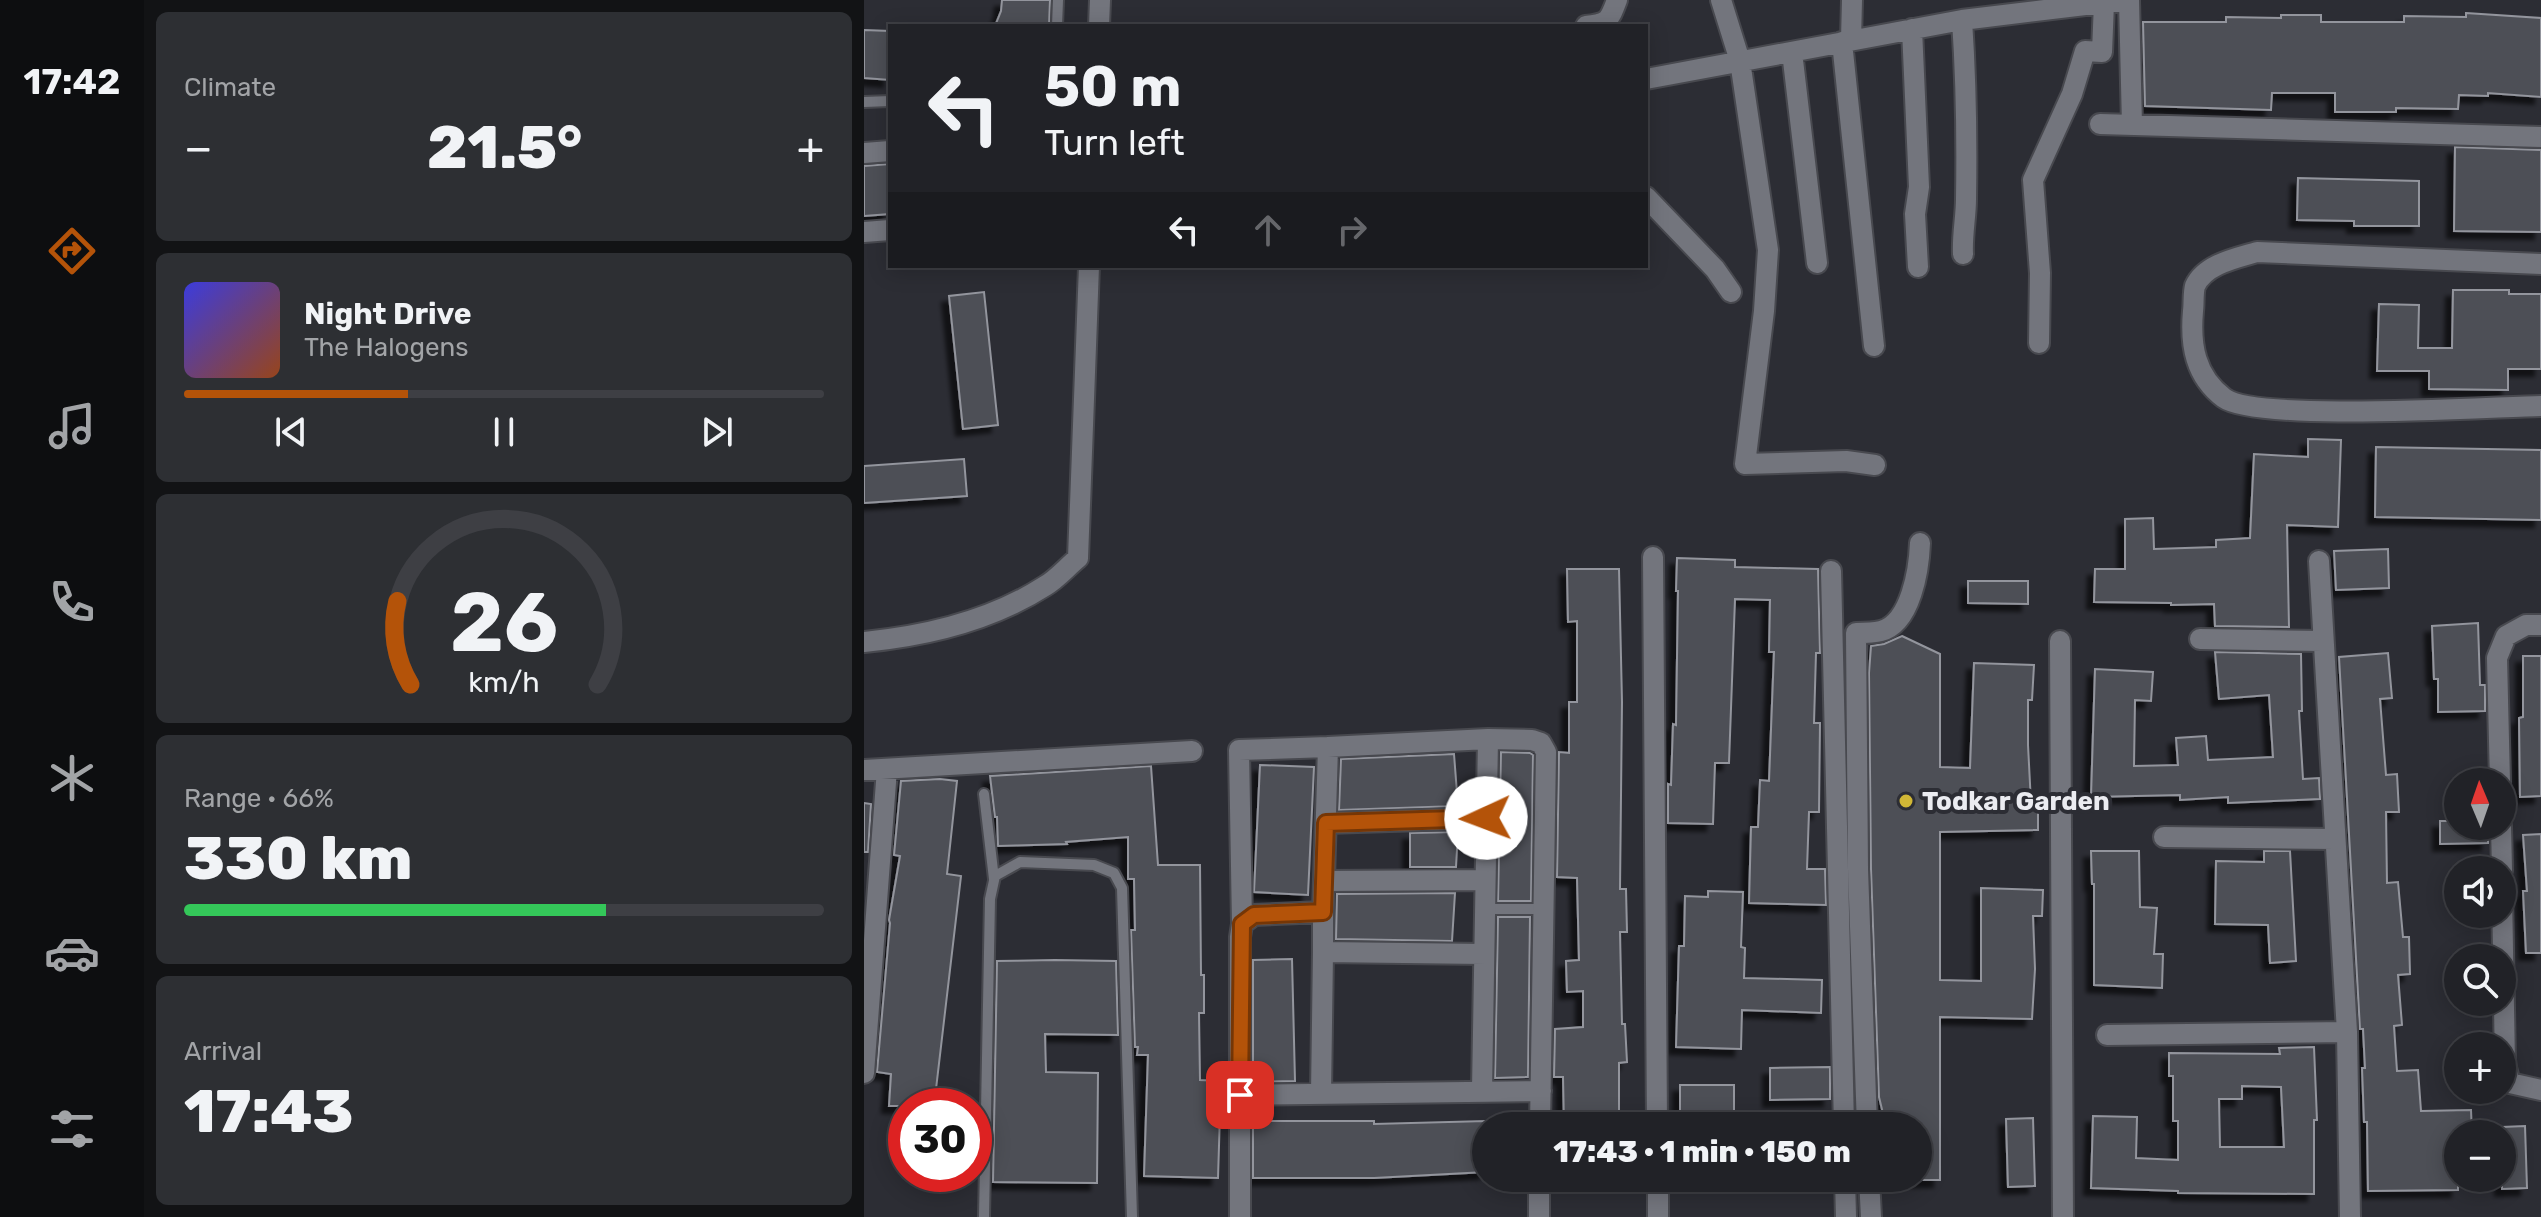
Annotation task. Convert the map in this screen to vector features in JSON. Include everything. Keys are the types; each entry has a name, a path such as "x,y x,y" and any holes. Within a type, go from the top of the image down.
{"street":[{"path":"1099,24 1100,0"},
{"path":"1603,24 1610,20 1617,0"},
{"path":"1721,0 1740,61 1768,250 1764,311 1745,464 1846,461 1875,465"},
{"path":"1852,0 1847,41 1874,346"},
{"path":"1648,79 2053,4 2128,0 2132,125"},
{"path":"2039,343 2040,273 2033,180 2072,94 2085,51 2102,52 2104,3"},
{"path":"1962,20 1967,99 1963,254"},
{"path":"1912,29 1919,187 1915,214 1918,267"},
{"path":"1792,52 1817,263"},
{"path":"2100,124 2541,137"},
{"path":"864,153 888,151"},
{"path":"1648,199 1715,269 1731,292"},
{"path":"864,232 888,230"},
{"path":"2541,264 2257,252 2216,264 2195,286 2191,338 2201,374 2226,399 2252,406 2309,411 2541,406"},
{"path":"864,642 911,638 1001,610 1047,585 1078,558 1089,268"},
{"path":"1867,1112 1858,869 1856,633 1884,631 1906,612 1919,564 1920,543"},
{"path":"1653,557 1657,1112"},
{"path":"2319,561 2347,1032 2350,1217"},
{"path":"1831,571 1844,1112"},
{"path":"2500,768 2497,658 2506,636 2526,625 2541,625"},
{"path":"2200,639 2323,641"},
{"path":"2060,641 2063,1217"},
{"path":"1482,1091 1488,739"},
{"path":"1240,1217 1242,924 1239,750 1488,739 1541,743 1546,752 1540,1112"},
{"path":"1321,1094 1328,747"},
{"path":"864,770 1192,751"},
{"path":"864,1073 887,769"},
{"path":"1326,823 1486,818"},
{"path":"2164,837 2335,839"},
{"path":"1324,881 1485,880"},
{"path":"1242,924 1254,915 1323,912"},
{"path":"2503,928 2505,1064 2510,1083 2541,1090"},
{"path":"1323,952 1484,954"},
{"path":"2107,1035 2347,1032"},
{"path":"1240,1095 1541,1091"},
{"path":"1539,1192 1539,1217"},
{"path":"1658,1192 1658,1217"},
{"path":"1845,1192 1846,1217"},
{"path":"1870,1192 1871,1217"}],"lane":[{"path":"1057,24 1058,0"},
{"path":"864,102 888,101"},
{"path":"984,794 994,879 990,899 984,1217"},
{"path":"994,879 1020,862 1094,865 1114,873 1122,888 1132,1217"},
{"path":"1485,909 1544,909"}],"building":[{"path":"1002,0 1050,0 1049,24 996,24"},
{"path":"2466,13 2541,18 2541,97 2488,93 2488,96 2459,95 2458,109 2396,108 2396,112 2335,112 2335,93 2272,93 2271,110 2145,106 2143,22 2226,22 2226,17 2321,15 2321,22 2404,22 2404,16 2466,17"},
{"path":"864,30 888,31 888,80 864,78"},
{"path":"2455,147 2541,150 2541,232 2454,231"},
{"path":"888,164 888,214 864,216 864,166"},
{"path":"2298,178 2419,181 2419,226 2354,226 2354,221 2297,220"},
{"path":"2453,290 2509,290 2509,294 2541,294 2541,369 2508,369 2508,390 2429,389 2429,371 2377,371 2379,304 2419,305 2418,348 2452,348"},
{"path":"984,292 998,425 963,429 949,296"},
{"path":"2308,439 2341,440 2338,527 2287,525 2289,627 2215,626 2214,604 2094,602 2095,569 2125,569 2125,519 2153,518 2154,549 2216,547 2216,540 2250,538 2254,454 2308,457"},
{"path":"2376,447 2541,450 2541,520 2375,517"},
{"path":"964,459 967,496 864,503 864,466"},
{"path":"2388,549 2389,588 2336,590 2334,551"},
{"path":"1677,558 1735,560 1735,567 1818,569 1820,653 1816,653 1814,723 1820,723 1819,812 1809,812 1807,869 1825,869 1826,905 1749,903 1751,827 1758,827 1760,780 1769,781 1774,652 1769,652 1770,600 1735,599 1729,763 1715,763 1713,824 1668,823 1668,784 1671,785 1673,724 1676,725"},
{"path":"1567,569 1619,569 1622,702 1620,889 1626,889 1627,932 1620,932 1622,1024 1625,1024 1627,1062 1619,1063 1619,1112 1564,1112 1563,1077 1554,1077 1555,1029 1583,1027 1583,991 1567,992 1566,961 1579,960 1577,878 1557,877 1559,752 1569,753 1569,702 1577,702 1577,621 1568,622"},
{"path":"1968,581 2028,581 2028,604 1968,603"},
{"path":"2478,623 2480,685 2485,685 2485,711 2438,712 2432,626"},
{"path":"1902,636 1940,654 1940,767 1970,768 1974,663 2034,665 2032,700 2028,700 2028,745 2031,803 2038,803 2038,830 1940,832 1940,980 1981,981 1981,888 2043,890 2042,916 2033,916 2035,969 2032,1019 1940,1017 1940,1180 1932,1180 1932,1112 1883,1112 1879,1097 1871,869 1869,673 1871,646"},
{"path":"2215,652 2301,654 2302,711 2299,711 2303,779 2319,778 2320,799 2228,803 2228,797 2180,800 2180,795 2091,797 2095,669 2153,672 2151,701 2135,700 2134,766 2178,765 2176,738 2206,736 2208,760 2273,757 2269,695 2219,699"},
{"path":"2388,653 2392,698 2380,699 2386,775 2397,774 2399,812 2386,812 2387,883 2398,882 2403,937 2409,937 2410,974 2398,975 2402,1025 2394,1026 2397,1071 2418,1070 2421,1111 2471,1110 2471,1120 2444,1120 2444,1190 2368,1191 2363,1029 2360,1029 2339,657"},
{"path":"2523,656 2541,656 2541,796 2520,797 2519,718 2523,717"},
{"path":"1501,752 1533,755 1531,901 1498,901"},
{"path":"1454,754 1458,806 1339,810 1341,759"},
{"path":"1260,765 1314,767 1308,895 1254,892"},
{"path":"1151,766 1158,865 1200,865 1204,1013 1199,1013 1200,1080 1221,1081 1218,1178 1144,1176 1148,1055 1137,1055 1138,1047 1135,1047 1131,930 1135,930 1134,879 1128,879 1128,837 1067,844 998,846 990,776"},
{"path":"901,781 957,781 947,874 961,876 936,1088 890,1088 891,1074 877,1072 889,920 900,856 894,855"},
{"path":"864,803 871,804 868,852 864,852"},
{"path":"2440,821 2444,821 2444,840 2488,840 2488,843 2440,844"},
{"path":"1458,832 1456,867 1410,867 1410,833"},
{"path":"2541,834 2541,953 2526,953 2523,891 2527,891 2523,835"},
{"path":"2091,851 2139,851 2140,907 2157,908 2154,954 2163,954 2162,988 2094,985"},
{"path":"2264,851 2290,851 2296,961 2270,963 2268,925 2215,924 2216,861 2264,862"},
{"path":"1708,891 1743,892 1741,947 1745,948 1744,978 1822,980 1821,1013 1742,1010 1741,1049 1676,1047 1679,946 1684,946 1685,896 1708,897"},
{"path":"1455,893 1452,941 1336,939 1337,894"},
{"path":"1498,917 1530,917 1528,1077 1495,1078"},
{"path":"1292,959 1295,1081 1253,1082 1253,960"},
{"path":"997,961 1116,961 1118,1035 1045,1034 1046,1072 1098,1073 1097,1183 993,1182"},
{"path":"2314,1047 2317,1120 2314,1120 2314,1194 2178,1193 2091,1188 2093,1116 2137,1117 2136,1158 2178,1160 2178,1121 2173,1121 2173,1076 2169,1076 2169,1053 2280,1054 2279,1048","holes":["2242,1086 2281,1087 2284,1147 2220,1147 2219,1099 2242,1099"]},
{"path":"1830,1067 1830,1099 1770,1100 1770,1068"},
{"path":"1680,1085 1734,1085 1734,1112 1680,1112"},
{"path":"2033,1118 2035,1186 2008,1187 2006,1119"},
{"path":"1253,1121 1374,1121 1374,1124 1472,1121 1472,1173 1374,1178 1253,1178"},
{"path":"2516,1126 2525,1126 2527,1188 2516,1188"}],"place":[{"name":"Todkar Garden","path":"1906,801"}],"route":[{"path":"1240,1095 1242,924 1254,915 1323,912 1326,823 1486,818"}]}
